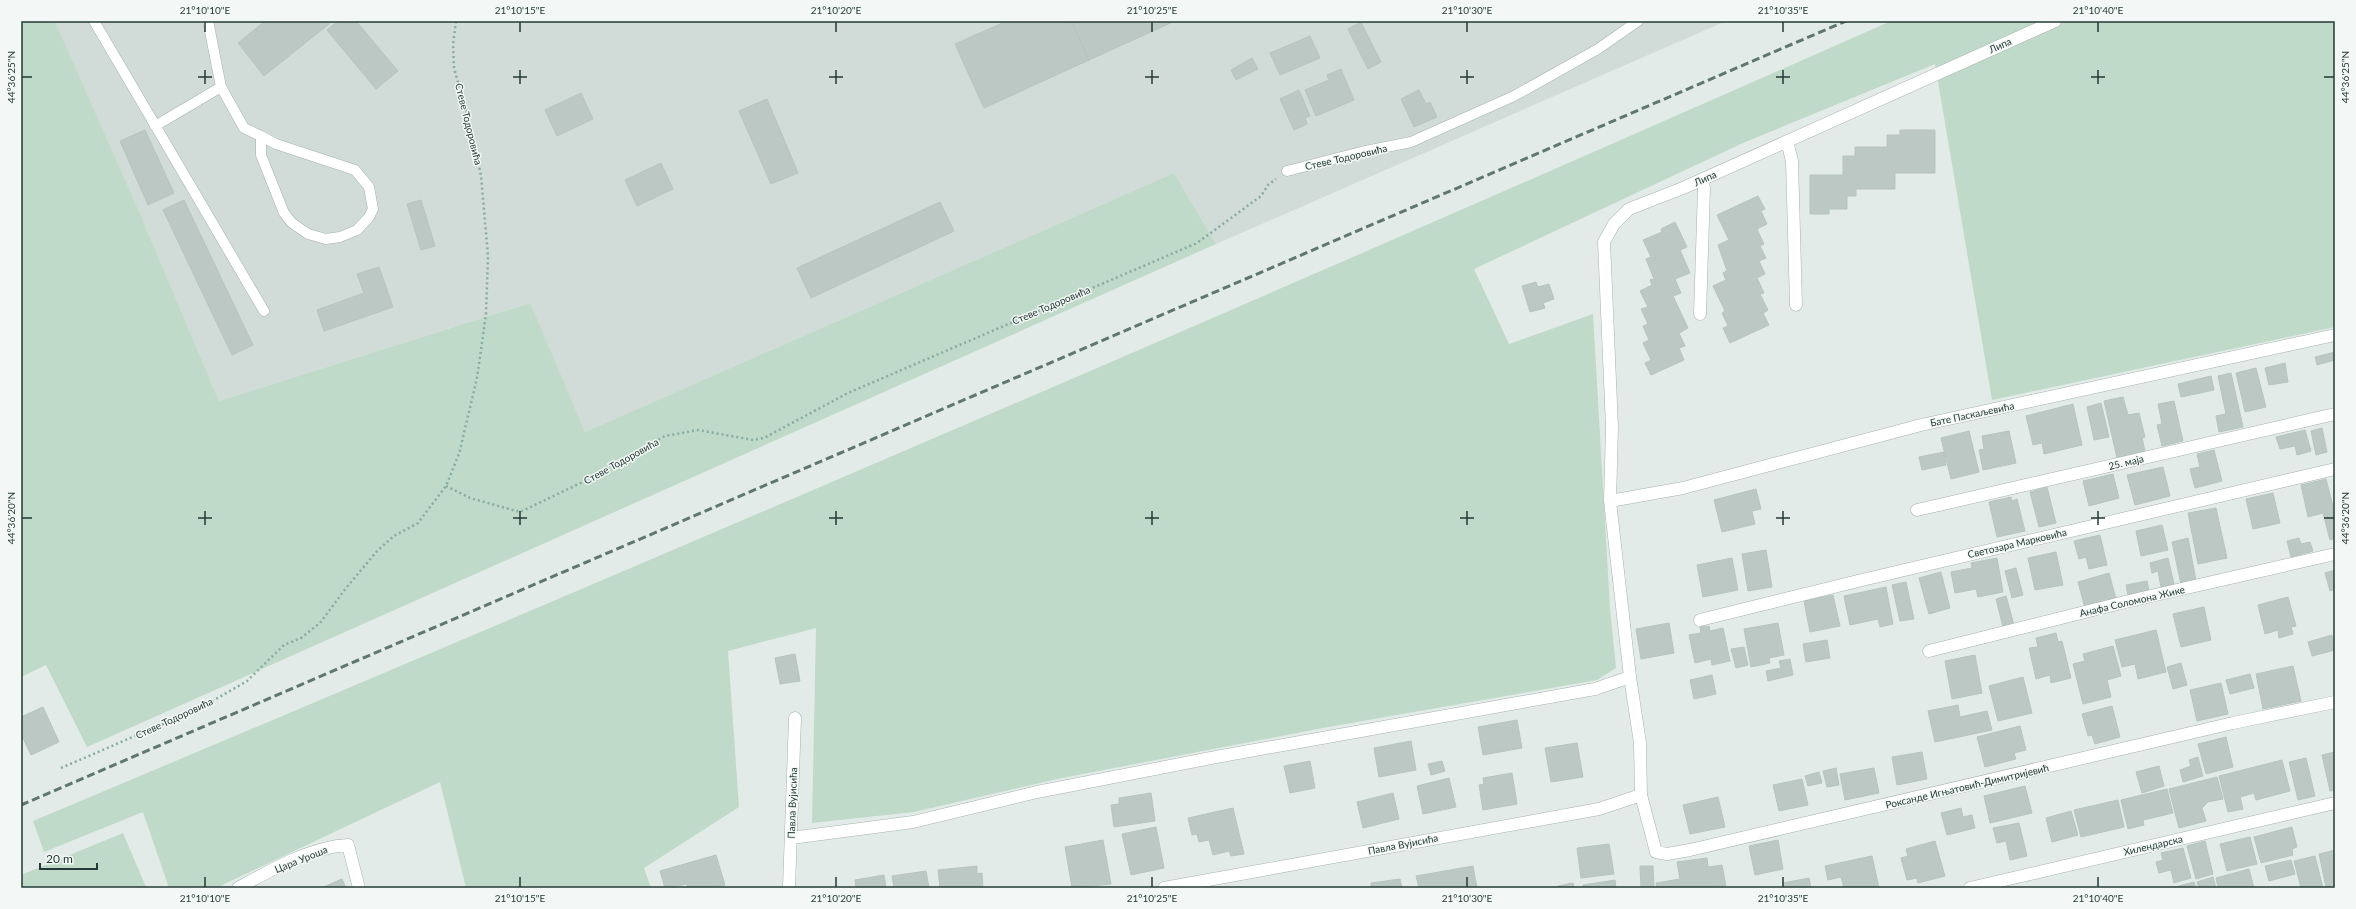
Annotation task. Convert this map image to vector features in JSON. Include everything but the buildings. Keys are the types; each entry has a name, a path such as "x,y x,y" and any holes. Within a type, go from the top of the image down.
{"street":[{"name":"Липа","path":"1641,795 1641,749 1630,677 1610,502 1612,427 1604,242 1614,224 1629,209 1787,142 2055,21"},
{"path":"1787,142 1792,160 1796,305"},
{"path":"1700,314 1704,188 1702,179"},
{"name":"Бате Паскаљевића","path":"1610,502 1683,488 1921,426 2335,335"},
{"name":"25. маја","path":"1917,510 2335,414"},
{"name":"Светозара Марковића","path":"1700,620 1924,565 2335,469"},
{"name":"Анафа Соломона Жике","path":"1929,651 2129,601 2335,554"},
{"path":"791,838 913,822 1037,792 1208,759 1596,690 1630,677"},
{"name":"Роксанде Игњатовић-Димитријевић","path":"1641,795 1656,852 1667,854 1932,795 2233,723 2335,702"},
{"name":"Павла Вујисића","path":"789,888 794,718"},
{"name":"Павла Вујисића","path":"1164,888 1544,817 1599,809 1641,795"},
{"name":"Хилендарска","path":"1970,888 2335,803"},
{"name":"Цара Уроша","path":"238,888 279,866 333,846 348,845 359,888"}],"lane":[{"path":"94,21 264,311"},
{"path":"208,21 221,87 244,128 261,136 276,144 355,170 369,187 373,209 369,217 357,230 340,237 326,239 308,234 292,223 284,213 262,155 261,136"},
{"name":"Стеве Тодоровића","path":"1287,171 1411,142 1514,96 1598,49 1638,21"},
{"path":"155,126 221,87"}],"path":[{"name":"Стеве Тодоровића","path":"61,768 202,707 246,681 284,645 301,638 320,623 346,588 378,550 394,536 418,523 446,486 459,454 477,378 486,314 488,256 481,176 473,135 454,68 453,45 456,21"},
{"name":"Стеве Тодоровића","path":"446,486 470,498 520,512 587,480 665,436 698,430 753,440 764,438 848,393 1197,243 1255,200 1268,185 1287,171"}],"shaded area":[{"path":"54,21 1726,21 1216,244 1174,173 585,432 529,303 219,401 141,216"}],"green space":[{"path":"21,21 54,21 56,24 141,216 219,401 530,303 585,432 1174,173 1216,244 87,747 46,665 21,677"},
{"path":"1891,21 2335,21 2335,327 1992,400 1935,64 1743,143 1474,269 1509,344 1593,314 1610,608 1616,668 1597,680 1328,727 1057,779 914,812 812,823 816,628 728,651 739,807 644,868 651,888 466,888 440,782 216,888 169,888 143,812 44,852 33,821 964,426"},
{"path":"123,833 146,887 22,888 21,875"}],"railway":[{"path":"21,805 1846,21"}]}
